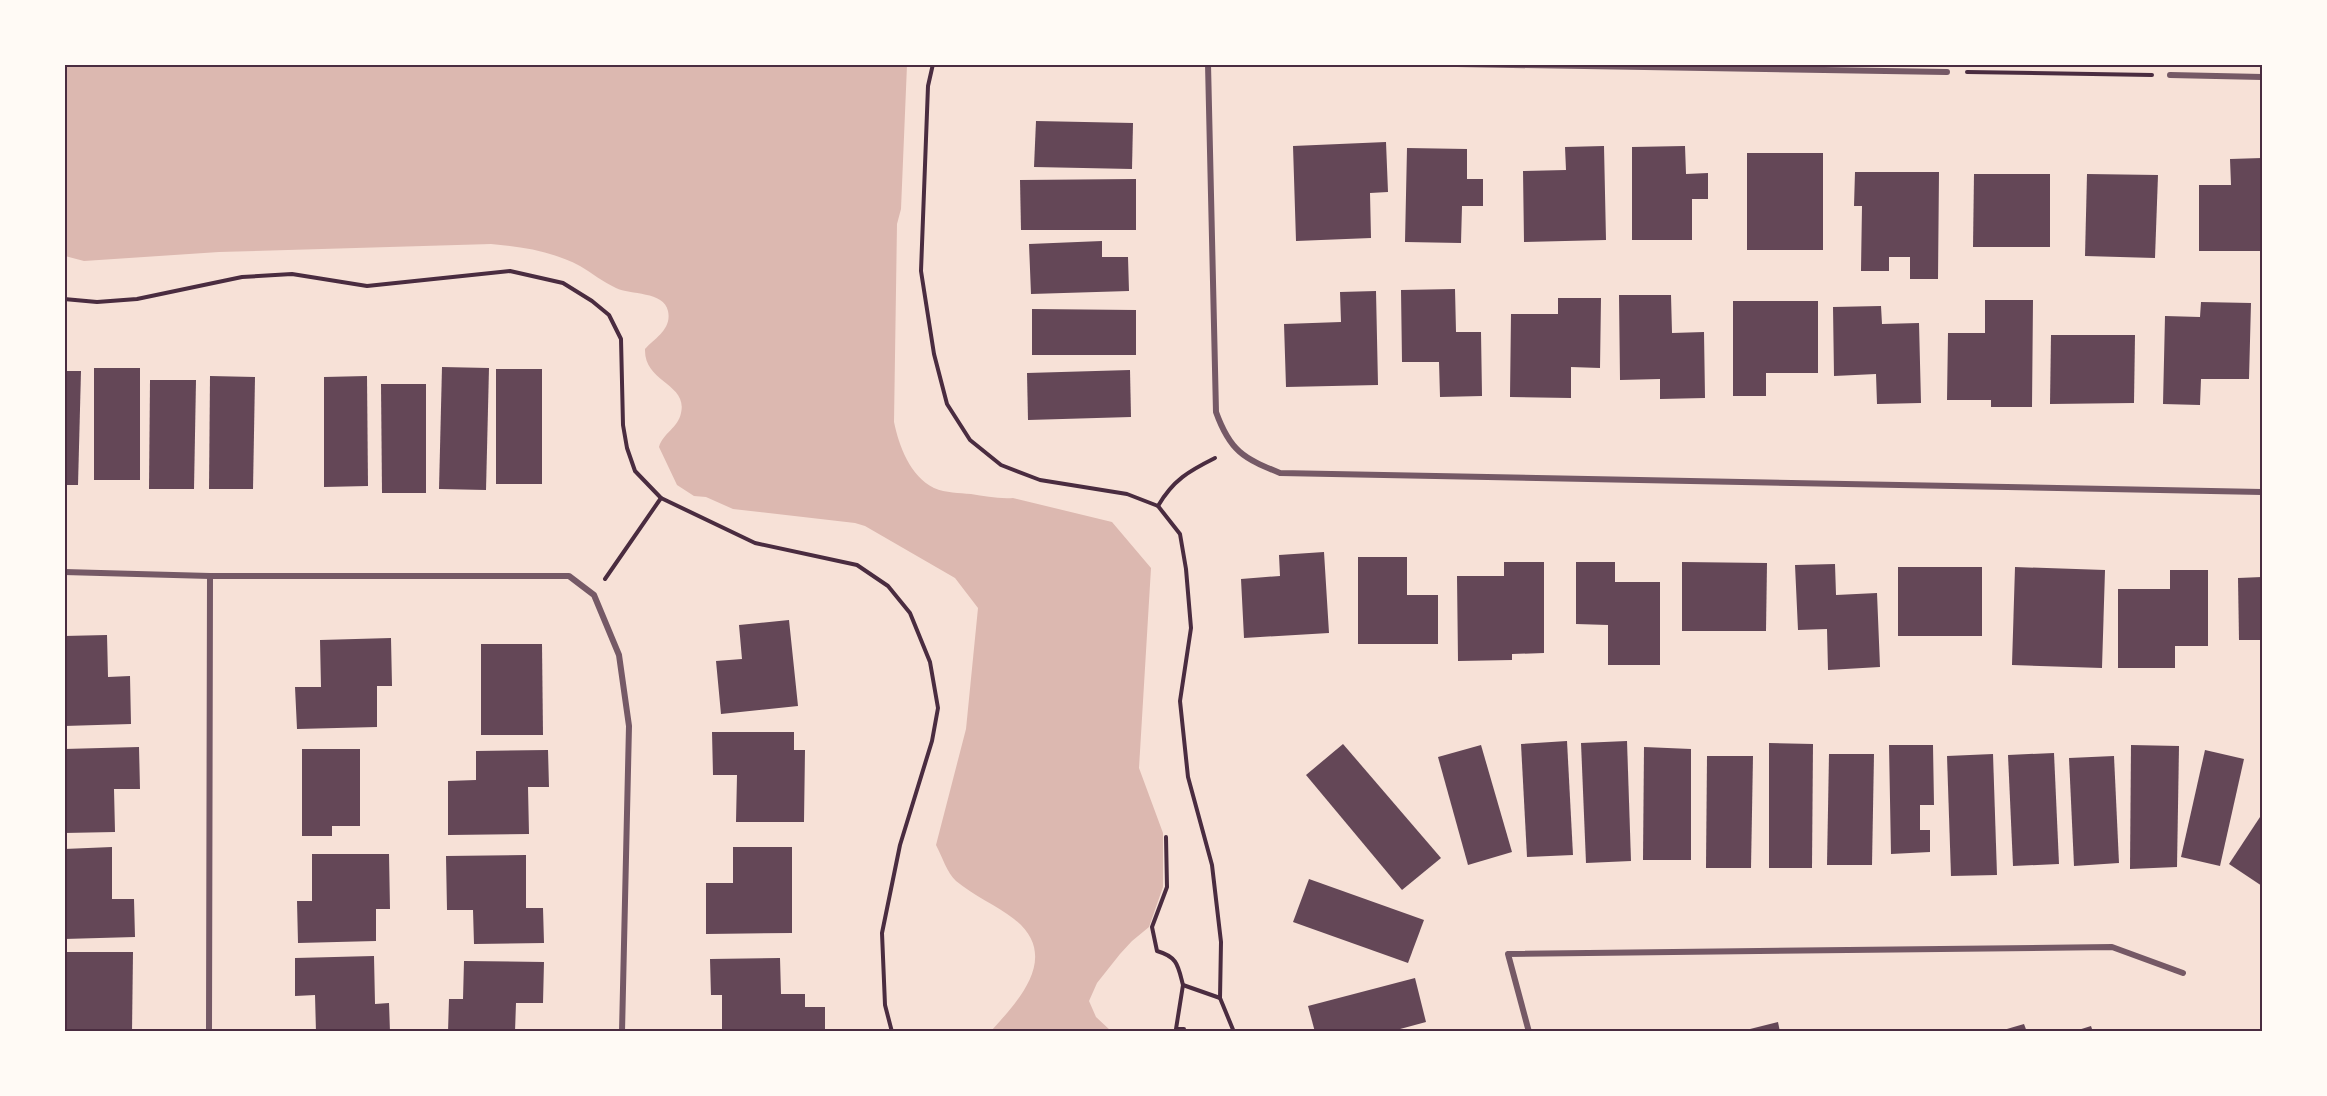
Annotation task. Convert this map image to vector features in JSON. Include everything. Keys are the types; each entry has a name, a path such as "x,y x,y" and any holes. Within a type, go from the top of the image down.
{"street":[{"path":"1208,64 1216,411 1224,434 1235,448 1251,462 1280,474 2262,492"},
{"path":"1457,64 1947,72"},
{"path":"2170,75 2262,77"},
{"path":"64,572 210,576 569,576 594,595 619,655 629,726 622,1032"},
{"path":"209,1032 210,576"},
{"path":"1529,1032 1508,954 2112,947 2183,974"}],"path":[{"path":"933,64 928,86 921,272 934,354 947,404 970,440 1000,465 1040,480 1127,494 1158,506 1180,534 1186,569 1191,628 1180,701 1188,777 1212,865 1221,942 1220,998 1234,1032"},
{"path":"1947,72 2170,75"},
{"path":"64,299 97,302 137,299 242,277 292,274 367,286 510,272 563,283 609,315 621,339 623,425 635,471 661,498 755,543 857,565 888,586 910,614 930,662 939,708 932,741 900,845 882,933 885,1005 892,1032"},
{"path":"1158,506 1168,489 1190,470 1235,448"},
{"path":"594,595 661,498"},
{"path":"1166,837 1167,887 1152,927 1157,951 1167,954 1178,963 1183,985 1176,1029 1184,1029 1184,1032"},
{"path":"1183,985 1220,998"}],"shaded area":[{"path":"65,64 907,65 901,209 897,224 894,422 907,460 918,476 939,490 1013,498 1112,522 1151,568 1139,768 1163,833 1163,887 1149,927 1120,954 1097,983 1089,1001 1096,1017 1111,1031 991,1031 1013,1006 1031,977 1035,963 1034,948 1028,933 1014,919 953,878 936,845 966,729 978,608 955,578 865,526 733,509 706,497 694,496 677,485 659,447 679,418 681,403 678,395 651,369 645,349 662,333 668,323 668,311 660,300 616,288 580,266 548,253 491,244 219,252 84,261 65,256"}],"building":[{"path":"1036,121 1133,123 1132,169 1034,167"},
{"path":"1386,142 1388,192 1370,193 1371,238 1296,241 1293,146"},
{"path":"1604,146 1606,240 1524,242 1523,171 1566,170 1565,147"},
{"path":"1685,146 1686,174 1708,173 1708,199 1692,199 1692,240 1632,240 1632,147"},
{"path":"1407,148 1467,149 1467,179 1483,179 1483,206 1462,206 1461,243 1405,242"},
{"path":"1747,153 1823,153 1823,250 1747,250"},
{"path":"2262,158 2262,251 2199,251 2199,185 2231,185 2230,159"},
{"path":"1855,172 1939,172 1938,279 1910,279 1910,257 1889,257 1889,271 1861,271 1862,206 1854,206"},
{"path":"1974,174 2050,174 2050,247 1973,247"},
{"path":"2087,174 2158,175 2155,258 2085,256"},
{"path":"1136,179 1136,230 1021,230 1020,180"},
{"path":"1102,241 1102,257 1128,257 1129,291 1031,294 1029,244"},
{"path":"1455,289 1456,332 1481,332 1482,396 1440,397 1439,362 1402,362 1401,290"},
{"path":"1376,291 1378,385 1286,387 1284,324 1341,322 1340,292"},
{"path":"1619,295 1671,295 1672,333 1704,332 1705,398 1660,399 1660,379 1620,380"},
{"path":"1558,298 1601,298 1600,368 1571,367 1571,398 1510,397 1511,314 1558,314"},
{"path":"1985,300 2033,300 2032,407 1991,407 1991,400 1947,400 1948,333 1985,333"},
{"path":"1733,301 1818,301 1818,373 1766,373 1766,396 1733,396"},
{"path":"2201,302 2251,303 2249,379 2201,379 2200,405 2163,404 2165,316 2200,317"},
{"path":"1881,306 1882,324 1919,323 1921,403 1877,404 1876,374 1834,376 1833,307"},
{"path":"1032,309 1136,310 1136,355 1032,355"},
{"path":"2051,335 2135,335 2134,403 2050,404"},
{"path":"442,367 489,368 486,490 439,489"},
{"path":"94,368 140,368 140,480 94,480"},
{"path":"496,369 542,369 542,484 496,484"},
{"path":"1130,370 1131,417 1028,420 1027,373"},
{"path":"64,371 81,371 78,485 64,485"},
{"path":"210,376 255,377 253,489 209,489"},
{"path":"367,376 368,486 324,487 324,377"},
{"path":"150,380 196,380 194,489 149,489"},
{"path":"381,384 426,384 426,493 382,493"},
{"path":"1324,552 1329,633 1244,638 1241,579 1280,576 1279,555"},
{"path":"1358,557 1407,557 1407,595 1438,595 1438,644 1358,644"},
{"path":"1504,562 1544,562 1544,653 1512,654 1512,660 1458,661 1457,576 1504,576"},
{"path":"1576,562 1615,562 1615,582 1660,582 1660,665 1608,665 1608,625 1576,624"},
{"path":"1682,562 1767,563 1766,631 1682,631"},
{"path":"1835,564 1836,595 1877,593 1880,667 1828,670 1827,629 1798,630 1795,565"},
{"path":"1898,567 1982,567 1982,636 1898,636"},
{"path":"2015,567 2105,570 2102,668 2012,665"},
{"path":"2170,570 2208,570 2208,646 2175,646 2175,668 2118,668 2118,589 2170,589"},
{"path":"2262,577 2262,640 2239,640 2238,578"},
{"path":"789,620 798,706 721,714 716,661 742,659 739,625"},
{"path":"107,635 108,677 130,676 131,724 64,726 64,636"},
{"path":"391,638 392,686 377,686 377,727 297,729 295,687 321,687 320,640"},
{"path":"481,644 542,644 543,735 481,735"},
{"path":"712,732 794,732 794,750 805,750 804,822 736,822 737,775 713,775"},
{"path":"1567,741 1573,855 1527,857 1521,744"},
{"path":"1627,741 1631,861 1586,863 1581,743"},
{"path":"1769,743 1813,744 1812,868 1769,868"},
{"path":"1343,744 1441,858 1402,890 1306,775"},
{"path":"1481,745 1512,852 1468,865 1438,757"},
{"path":"1889,745 1933,745 1934,805 1920,805 1920,830 1930,830 1930,852 1891,854"},
{"path":"2131,745 2179,746 2177,867 2130,869"},
{"path":"139,747 140,789 114,789 115,832 64,833 64,749"},
{"path":"1644,747 1691,749 1691,860 1643,860"},
{"path":"302,749 360,749 360,826 332,826 332,836 302,836"},
{"path":"548,750 549,787 528,787 529,834 448,835 448,781 476,780 476,751"},
{"path":"2205,750 2244,759 2220,866 2181,857"},
{"path":"2054,753 2059,864 2013,866 2008,755"},
{"path":"1829,754 1874,754 1872,865 1827,865"},
{"path":"1993,754 1997,875 1951,876 1947,756"},
{"path":"1707,756 1753,756 1751,868 1706,868"},
{"path":"2114,756 2119,863 2074,866 2069,758"},
{"path":"2262,814 2262,886 2229,864"},
{"path":"112,847 112,899 134,899 135,937 64,939 64,849"},
{"path":"733,847 792,847 792,933 706,934 706,883 733,883"},
{"path":"312,854 389,854 390,909 376,909 376,941 298,943 297,901 312,901"},
{"path":"526,855 526,908 543,908 544,943 474,944 473,910 447,910 446,856"},
{"path":"1309,879 1424,920 1408,963 1293,922"},
{"path":"64,952 133,952 132,1032 64,1032"},
{"path":"374,956 375,1004 389,1003 390,1032 316,1032 315,995 295,996 295,958"},
{"path":"780,958 781,994 805,994 805,1007 825,1007 825,1032 722,1032 722,995 711,995 710,959"},
{"path":"464,961 544,962 543,1003 516,1003 515,1032 448,1032 449,999 463,999"},
{"path":"1415,978 1426,1022 1389,1032 1315,1032 1308,1006"},
{"path":"1778,1022 1780,1032 1742,1031"},
{"path":"2024,1024 2027,1032 2000,1032 2000,1031"},
{"path":"2091,1026 2093,1032 2075,1032 2075,1031"}]}
